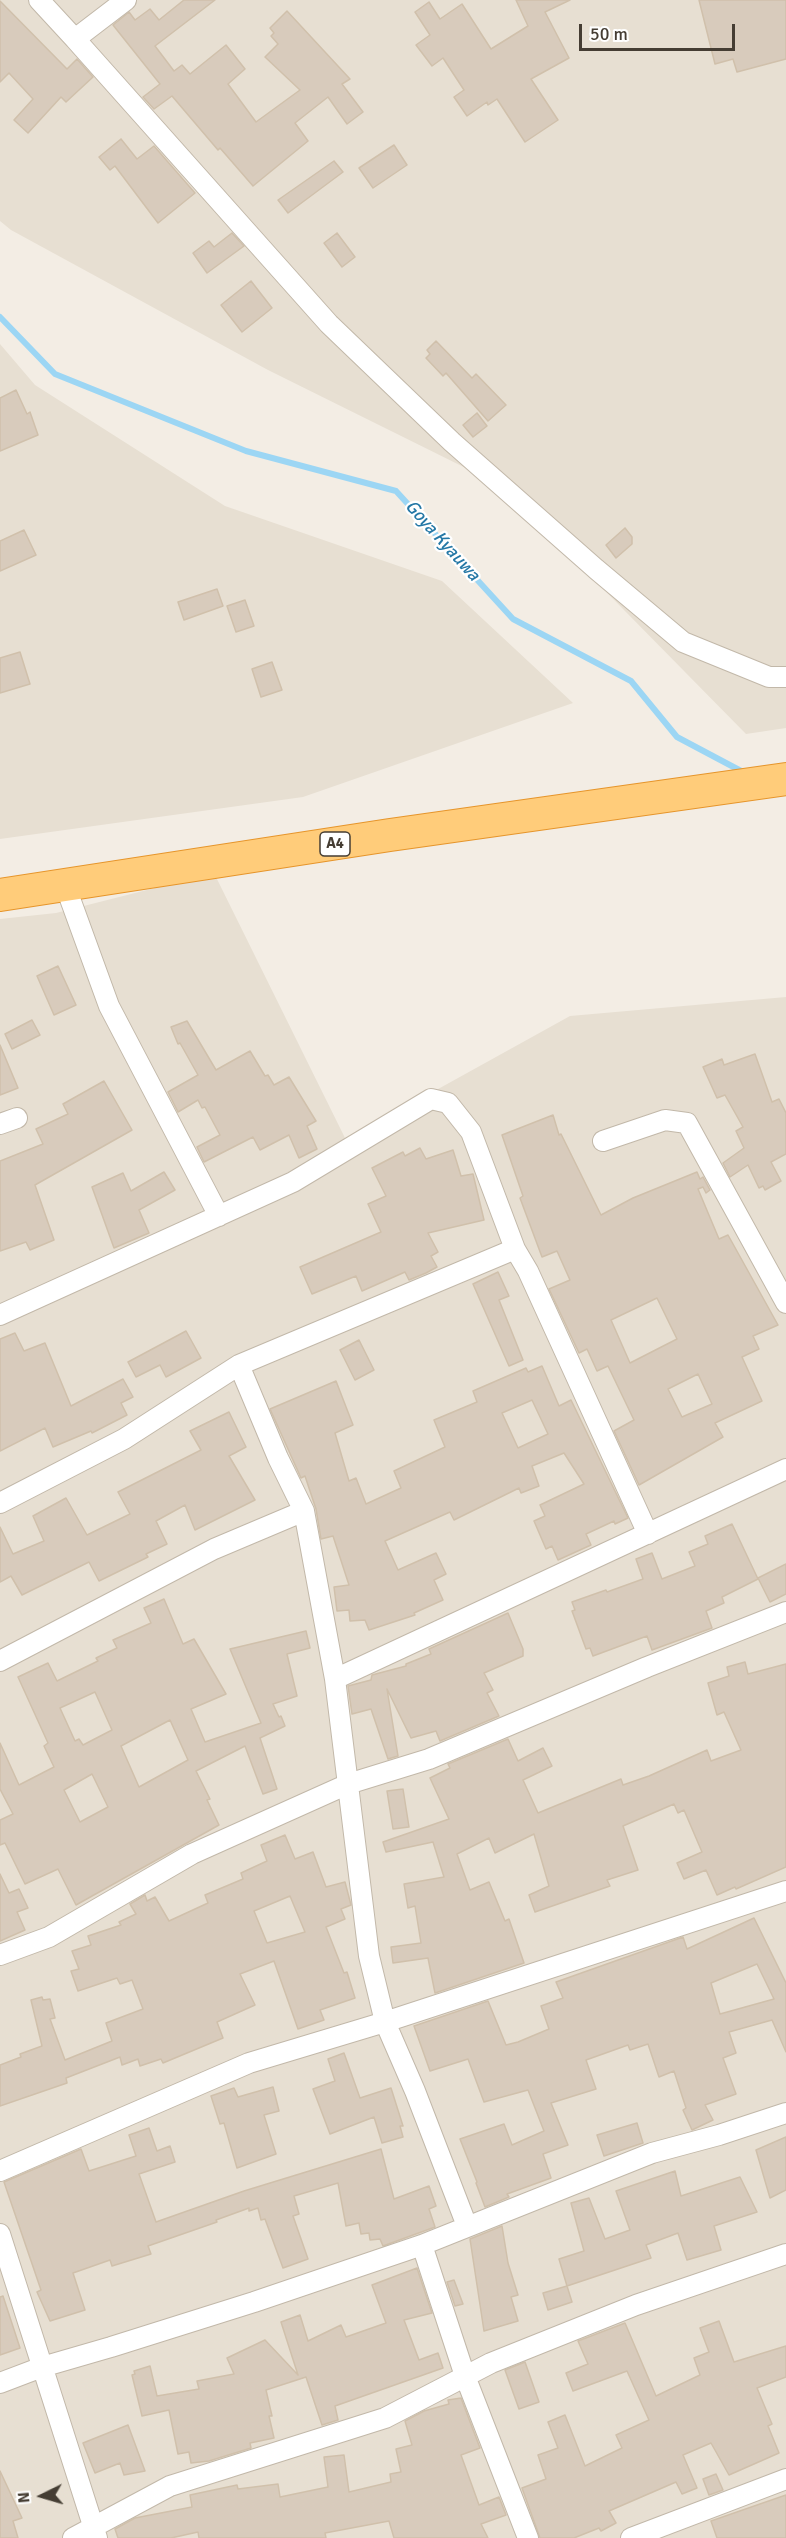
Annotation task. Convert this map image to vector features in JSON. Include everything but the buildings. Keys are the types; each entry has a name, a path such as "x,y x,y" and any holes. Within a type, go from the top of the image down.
{"highway":[{"name":"A4","path":"0,895 671,794 786,779"}],"street":[{"path":"39,0 329,324 452,442 683,642 769,677 786,677"},
{"path":"75,39 126,0"},
{"path":"65,885 109,1006 219,1216"},
{"path":"0,1315 293,1182 431,1099 448,1103 471,1132 515,1249 528,1271 648,1534"},
{"path":"603,1141 665,1120 687,1123 786,1303"},
{"path":"0,1503 124,1439 239,1365 515,1249"},
{"path":"239,1365 278,1458 304,1510 335,1679 369,1956 385,2022 415,2091 467,2226"},
{"path":"335,1679 786,1468"},
{"path":"0,1661 214,1549 304,1510"},
{"path":"0,1955 49,1937 192,1854 348,1784 429,1759 786,1612"},
{"path":"0,2171 249,2063 385,2022 786,1891"},
{"path":"0,2383 42,2367 111,2348 422,2245 652,2152 719,2135 786,2114"},
{"path":"0,2234 95,2532"},
{"path":"422,2245 465,2376 528,2538"},
{"path":"73,2538 95,2532 170,2486 385,2418 491,2363 636,2305 786,2254"},
{"path":"631,2538 786,2479"}],"shaded area":[{"path":"0,0 786,0 786,728 746,734 502,486 268,370 11,230 0,221"},
{"path":"0,344 35,385 225,506 442,581 573,703 303,797 0,839"},
{"path":"214,873 346,1140 570,1016 786,997 786,2538 0,2538 0,919 56,913"}],"waterway":[{"name":"Goya Kyauwa","path":"0,317 55,374 246,451 396,491 513,619 631,681 677,737 743,772"}]}
